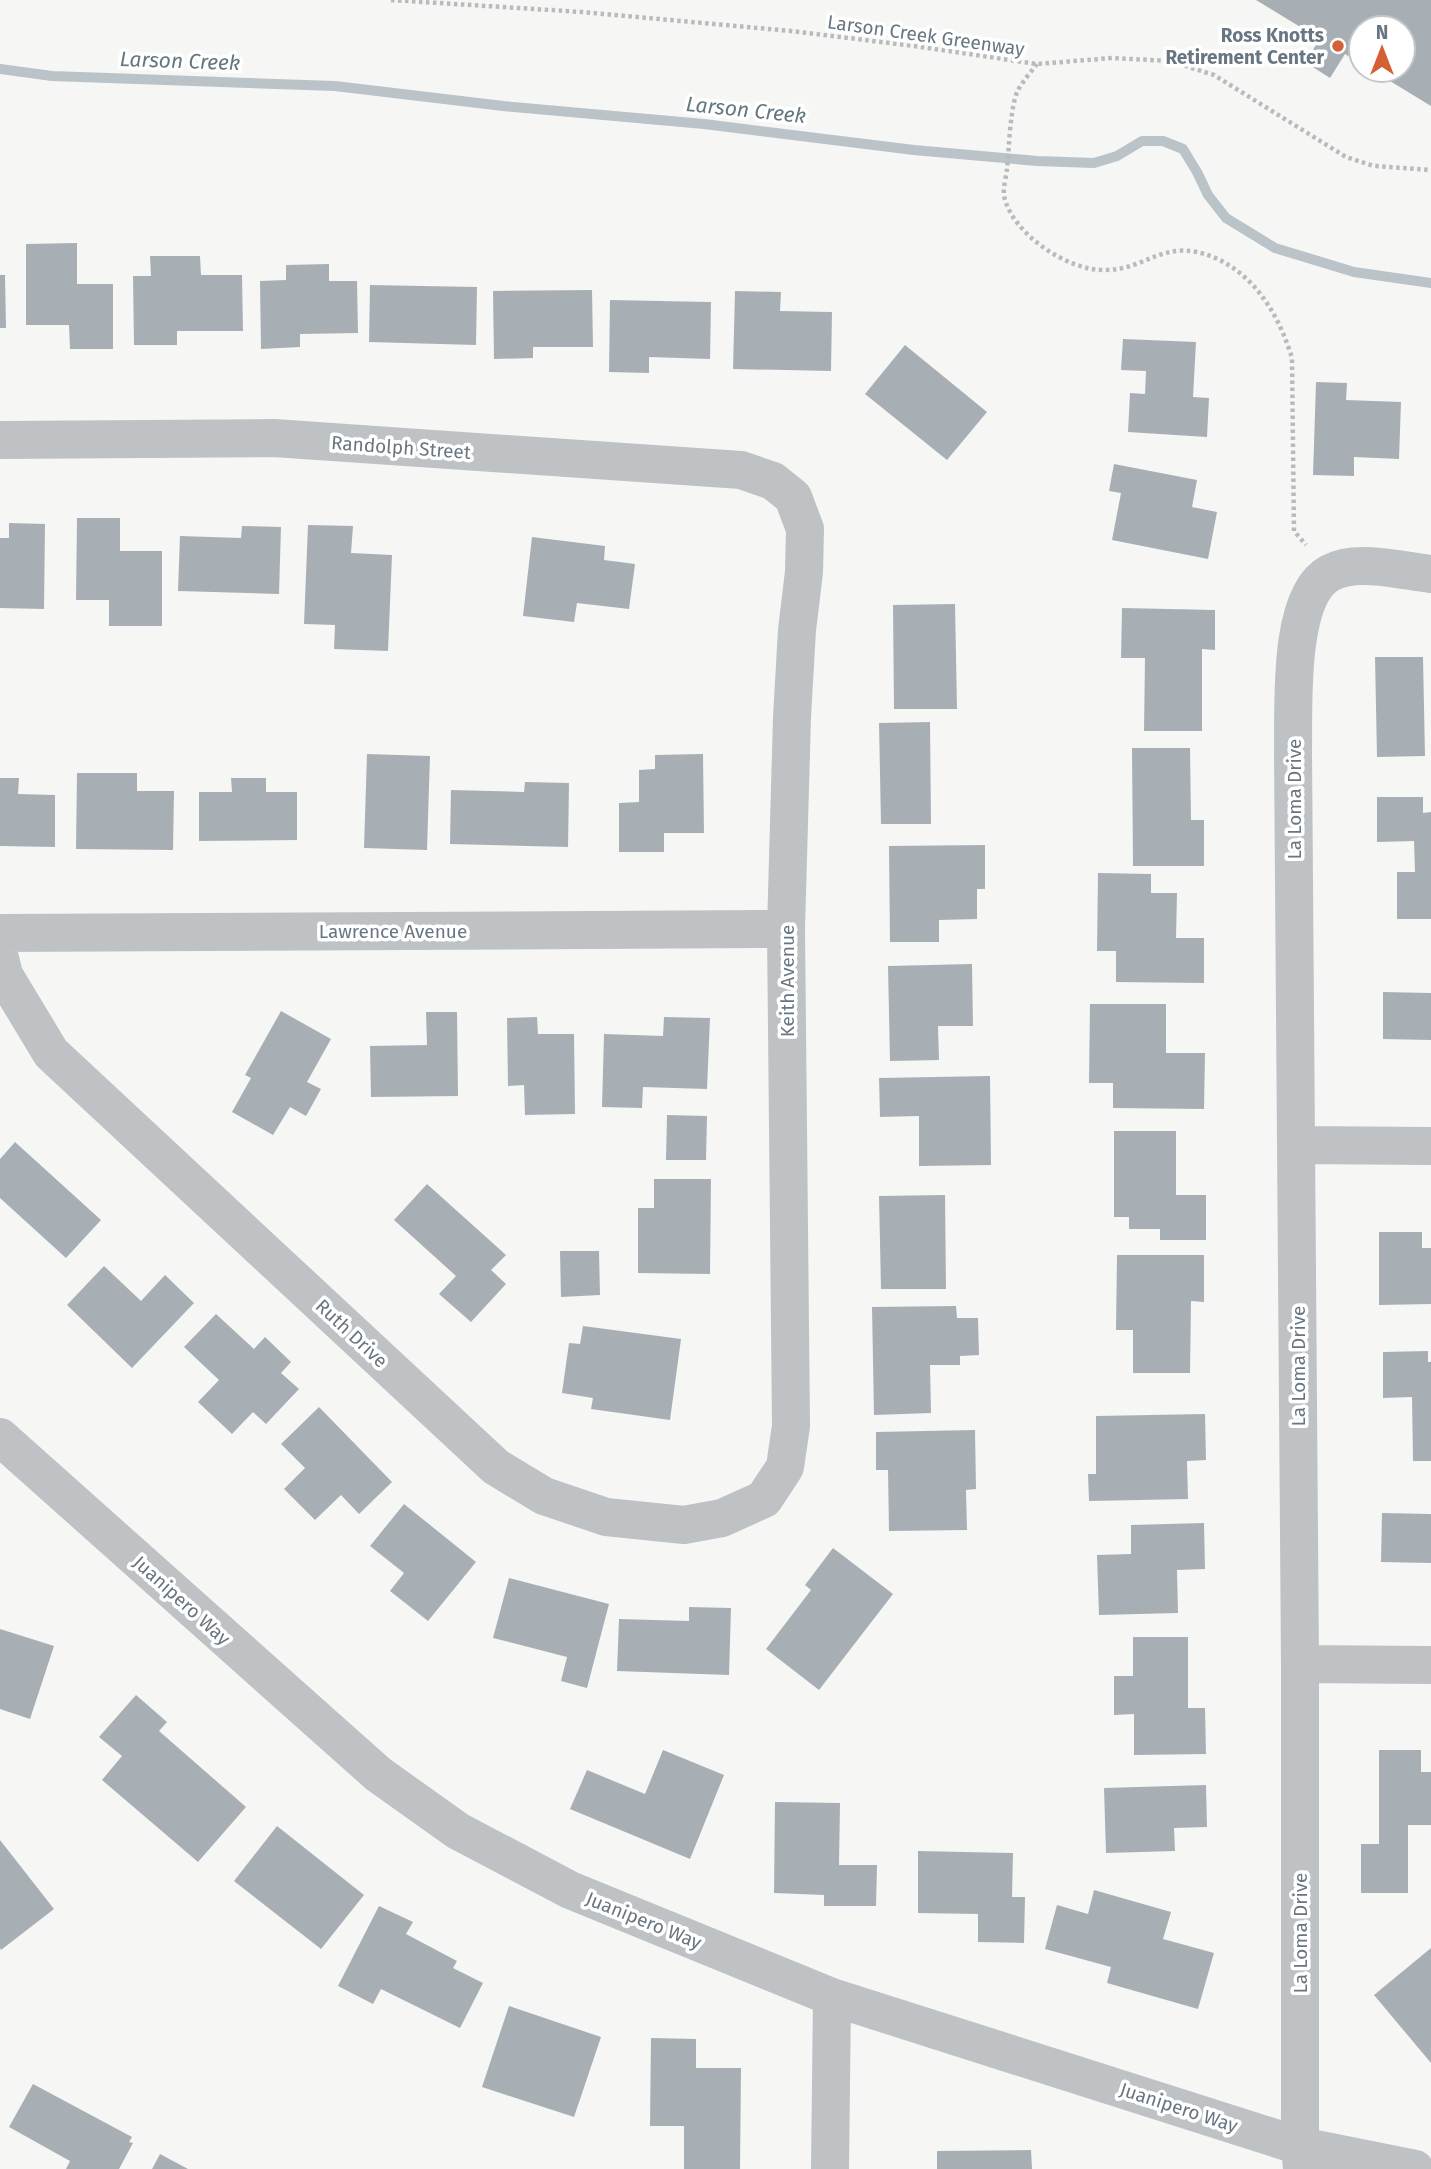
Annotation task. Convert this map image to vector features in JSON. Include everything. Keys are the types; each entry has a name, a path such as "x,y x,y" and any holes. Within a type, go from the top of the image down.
{"street":[{"name":"Randolph Street","path":"0,440 274,438 741,470 773,481 793,497"},
{"name":"Keith Avenue","path":"785,1467 791,1426 786,929 792,717 806,529 793,497"},
{"path":"1329,573 1366,566 1431,574"},
{"name":"La Loma Drive","path":"1301,2157 1293,765 1296,644 1309,598 1329,573"},
{"name":"Lawrence Avenue","path":"0,933 786,929"},
{"name":"Ruth Drive","path":"0,958 4,975 51,1053 496,1467 544,1496 606,1517 684,1525 722,1518 764,1499 785,1467"},
{"path":"1296,1145 1431,1146"},
{"name":"Juanipero Way","path":"0,1437 378,1774 458,1831 570,1890 832,1997 1301,2157 1415,2169"},
{"path":"1300,1664 1431,1665"},
{"path":"830,2169 832,1997"}],"path":[{"name":"Larson Creek Greenway","path":"391,0 582,12 791,31 1037,64 1131,58 1188,65 1214,75 1346,157 1374,166 1431,170"},
{"path":"1037,64 1016,97 1004,194 1010,211 1029,236 1056,255 1078,266 1105,270 1127,267 1159,253 1194,251 1237,269 1266,301 1285,334 1292,358 1294,531 1329,573"}],"building":[{"name":"Ross Knotts Retirement Center","path":"1256,0 1431,0 1431,106 1395,84 1417,84 1417,14 1347,14 1347,55 1345,54 1330,78 1305,62 1320,39"},
{"path":"77,243 77,284 113,284 113,349 70,349 69,325 26,325 26,244"},
{"path":"150,256 200,256 201,275 242,275 243,331 177,331 177,345 134,345 133,276 151,276"},
{"path":"329,264 329,281 357,281 358,333 300,334 300,347 261,349 260,281 286,280 286,265"},
{"path":"0,275 5,275 6,328 0,328"},
{"path":"370,285 477,287 476,345 369,342"},
{"path":"592,290 593,347 533,347 533,358 494,359 493,291"},
{"path":"735,291 781,292 780,311 832,312 831,371 733,369"},
{"path":"610,300 711,302 710,359 649,357 649,373 609,372"},
{"path":"1123,339 1196,342 1193,397 1209,398 1207,437 1128,432 1130,393 1145,394 1146,371 1121,370"},
{"path":"905,345 987,412 947,460 865,394"},
{"path":"1316,382 1347,383 1346,400 1401,402 1399,459 1354,457 1354,476 1313,475"},
{"path":"1114,464 1197,480 1192,507 1217,512 1208,559 1112,540 1121,493 1109,491"},
{"path":"77,518 120,518 120,551 162,551 162,626 109,626 109,600 76,600"},
{"path":"9,523 45,524 44,609 0,608 0,538 9,538"},
{"path":"308,525 353,526 351,553 392,555 388,651 334,649 335,625 304,624"},
{"path":"242,526 281,527 279,594 178,591 180,536 241,538"},
{"path":"532,537 605,546 604,560 635,564 629,609 577,603 574,622 523,616"},
{"path":"955,604 957,709 894,709 893,605"},
{"path":"1122,608 1215,610 1215,650 1202,649 1202,731 1144,731 1145,658 1121,658"},
{"path":"1375,657 1423,657 1425,756 1377,757"},
{"path":"930,722 931,824 881,824 879,723"},
{"path":"1132,748 1190,748 1191,820 1204,820 1204,866 1133,866"},
{"path":"367,754 430,756 427,850 364,848"},
{"path":"703,754 704,833 664,833 664,852 619,852 619,803 639,802 639,770 655,769 655,755"},
{"path":"77,773 137,773 137,791 174,791 173,850 76,849"},
{"path":"0,778 19,778 18,794 55,795 55,847 0,846"},
{"path":"231,778 266,778 266,792 297,792 297,840 199,841 199,792 232,792"},
{"path":"525,782 569,783 568,847 450,844 451,790 524,792"},
{"path":"1377,797 1423,797 1423,813 1431,812 1431,919 1397,919 1397,872 1415,872 1414,841 1377,842"},
{"path":"985,845 985,889 977,889 977,919 939,920 939,942 890,942 889,846"},
{"path":"1098,873 1151,874 1151,893 1177,893 1176,938 1204,938 1204,983 1116,982 1116,951 1097,951"},
{"path":"972,964 973,1026 938,1026 939,1060 890,1061 888,966"},
{"path":"1383,992 1431,993 1431,1040 1383,1039"},
{"path":"1090,1004 1166,1004 1166,1053 1205,1053 1204,1109 1113,1108 1113,1083 1089,1083"},
{"path":"281,1011 331,1039 307,1082 321,1089 306,1116 290,1107 273,1135 232,1112 251,1078 245,1075"},
{"path":"426,1012 457,1012 458,1096 371,1097 370,1046 427,1045"},
{"path":"537,1017 538,1034 574,1034 575,1114 525,1115 524,1085 508,1086 507,1018"},
{"path":"664,1017 710,1018 707,1089 643,1087 642,1108 602,1107 604,1034 663,1036"},
{"path":"990,1076 991,1165 919,1166 919,1116 880,1117 879,1078"},
{"path":"667,1115 707,1116 706,1160 666,1160"},
{"path":"1114,1131 1176,1131 1176,1195 1206,1195 1206,1240 1160,1240 1160,1229 1129,1229 1129,1217 1114,1217"},
{"path":"15,1142 101,1220 66,1258 0,1198 0,1159"},
{"path":"654,1179 711,1179 710,1274 638,1273 638,1208 654,1208"},
{"path":"427,1184 506,1255 491,1270 506,1284 471,1322 439,1294 456,1276 394,1220"},
{"path":"945,1195 946,1289 881,1289 879,1196"},
{"path":"1379,1232 1422,1232 1422,1248 1431,1248 1431,1304 1379,1305"},
{"path":"560,1251 599,1251 600,1295 561,1297"},
{"path":"1117,1255 1204,1255 1204,1302 1191,1301 1190,1373 1133,1373 1133,1330 1116,1330"},
{"path":"104,1266 141,1301 165,1275 194,1303 132,1368 67,1305"},
{"path":"956,1306 957,1318 978,1318 979,1355 960,1356 960,1365 930,1365 931,1413 874,1415 872,1307"},
{"path":"216,1314 254,1349 265,1337 291,1362 281,1373 299,1389 266,1424 253,1412 232,1434 198,1402 219,1380 184,1347"},
{"path":"583,1326 681,1339 670,1420 591,1409 593,1398 562,1393 569,1343 580,1344"},
{"path":"1428,1351 1428,1362 1431,1362 1431,1461 1413,1461 1412,1397 1383,1398 1383,1352"},
{"path":"319,1407 392,1482 359,1514 341,1495 315,1520 284,1489 305,1468 281,1444"},
{"path":"1205,1414 1206,1460 1187,1461 1188,1499 1089,1501 1088,1474 1096,1474 1096,1416"},
{"path":"975,1430 976,1489 966,1490 967,1530 889,1531 888,1470 876,1470 876,1432"},
{"path":"404,1504 476,1562 428,1621 390,1591 404,1573 370,1546"},
{"path":"1382,1513 1431,1514 1431,1563 1381,1562"},
{"path":"1204,1523 1205,1569 1177,1570 1178,1613 1099,1615 1097,1555 1131,1554 1131,1525"},
{"path":"833,1548 893,1594 819,1690 766,1649 811,1590 805,1585"},
{"path":"509,1578 609,1604 587,1688 561,1681 567,1657 493,1638"},
{"path":"689,1607 731,1608 729,1675 617,1671 619,1619 689,1621"},
{"path":"0,1629 54,1646 30,1719 0,1709"},
{"path":"1133,1637 1188,1637 1188,1708 1205,1708 1206,1754 1134,1755 1134,1714 1114,1715 1114,1676 1133,1676"},
{"path":"136,1695 167,1722 159,1731 246,1807 198,1862 102,1780 122,1756 99,1737"},
{"path":"663,1750 724,1775 690,1859 570,1809 587,1770 645,1794"},
{"path":"1379,1750 1421,1750 1421,1772 1431,1772 1431,1825 1408,1825 1408,1893 1361,1893 1361,1844 1379,1844"},
{"path":"1206,1785 1207,1827 1174,1828 1175,1851 1106,1853 1104,1788"},
{"path":"775,1802 840,1803 839,1865 877,1865 876,1906 824,1906 824,1895 774,1893"},
{"path":"277,1826 364,1895 321,1949 234,1881"},
{"path":"0,1840 54,1909 1,1950 0,1948"},
{"path":"918,1851 1013,1853 1012,1897 1025,1897 1024,1943 978,1942 978,1914 918,1913"},
{"path":"1094,1890 1171,1912 1163,1939 1214,1953 1198,2009 1107,1983 1111,1967 1045,1949 1057,1905 1088,1914"},
{"path":"379,1906 413,1922 406,1934 457,1961 453,1968 483,1983 460,2028 381,1989 373,2004 338,1986"},
{"path":"1431,1948 1431,2063 1374,1995"},
{"path":"509,2006 601,2037 574,2117 482,2087"},
{"path":"651,2038 696,2039 696,2068 741,2068 740,2169 684,2169 684,2126 650,2126"},
{"path":"33,2084 132,2137 129,2142 133,2143 119,2169 66,2169 70,2161 9,2127"},
{"path":"1031,2150 1032,2169 937,2169 937,2151"},
{"path":"160,2154 188,2169 152,2169"}],"waterway":[{"name":"Larson Creek","path":"0,69 52,76 335,86 503,106 704,124 914,150 1037,161 1094,163 1117,156 1142,141 1163,141 1183,149 1208,195 1226,218 1275,248 1354,272 1431,283"}],"place":[{"name":"Ross Knotts Retirement Center","path":"1338,46"}]}
